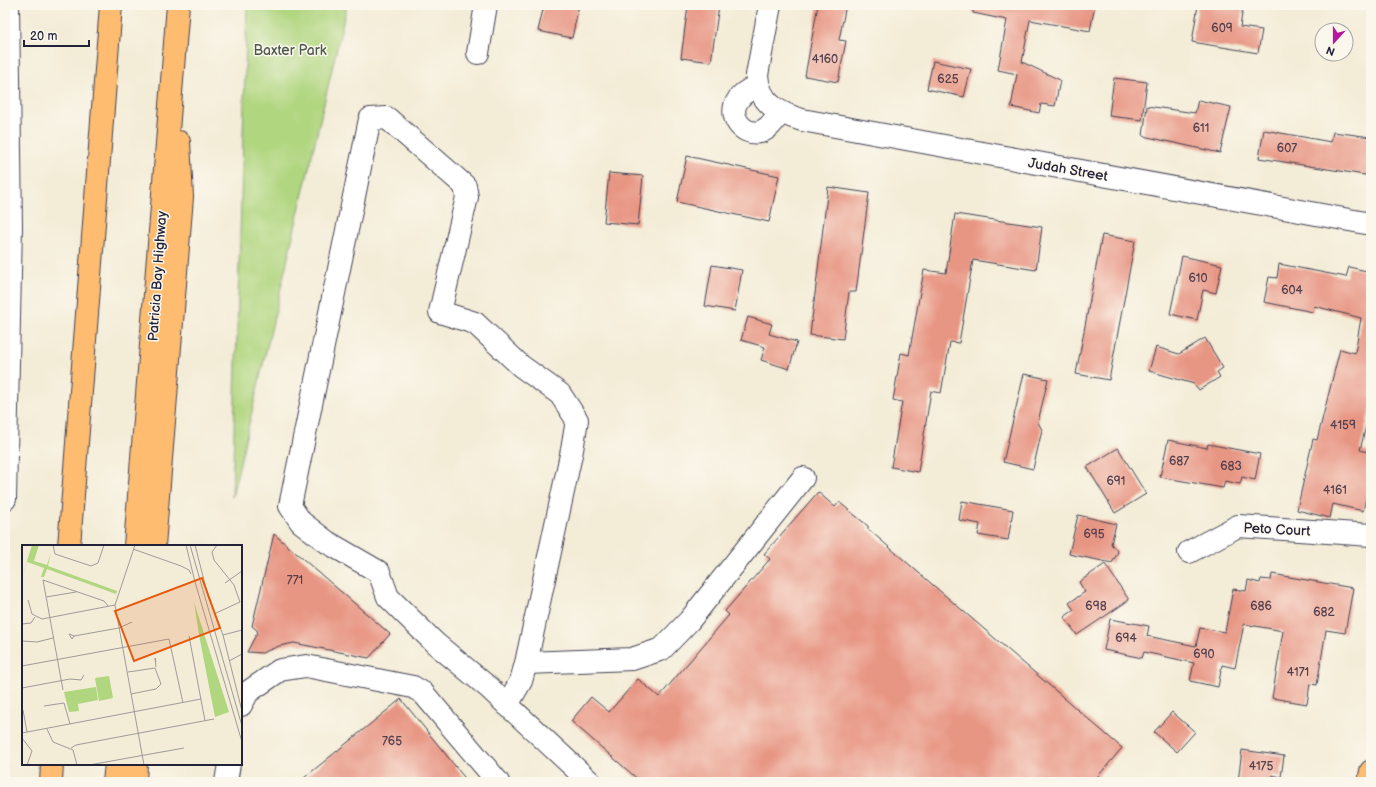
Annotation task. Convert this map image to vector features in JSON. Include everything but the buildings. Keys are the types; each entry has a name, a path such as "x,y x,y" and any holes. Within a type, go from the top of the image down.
{"main road":[{"path":"69,545 111,5"},
{"name":"Patricia Bay Highway","path":"135,545 178,5"},
{"path":"154,545 182,197 175,40"},
{"path":"51,782 52,765"},
{"path":"114,782 116,765"},
{"path":"135,782 136,765"},
{"path":"1369,782 1371,771"}],"street":[{"path":"5,499 8,227 8,5"},
{"path":"478,53 486,5"},
{"name":"Judah Street","path":"770,5 757,75 769,100 802,120 1371,224"},
{"path":"507,705 521,681 526,663 572,450 577,420 560,394 521,366 475,323 440,312 467,197 466,186 387,118 370,119 290,506 301,522 328,542 379,572 388,597 436,644 507,705 590,782"},
{"path":"526,663 632,659 662,649 689,621 803,478"},
{"name":"Peto Court","path":"1189,552 1238,526 1371,535"},
{"path":"242,703 248,692 280,670 306,666 413,687 423,693 498,782"},
{"path":"226,782 229,765"}],"green space":[{"name":"Baxter Park","path":"247,5 347,5 232,497"}]}
